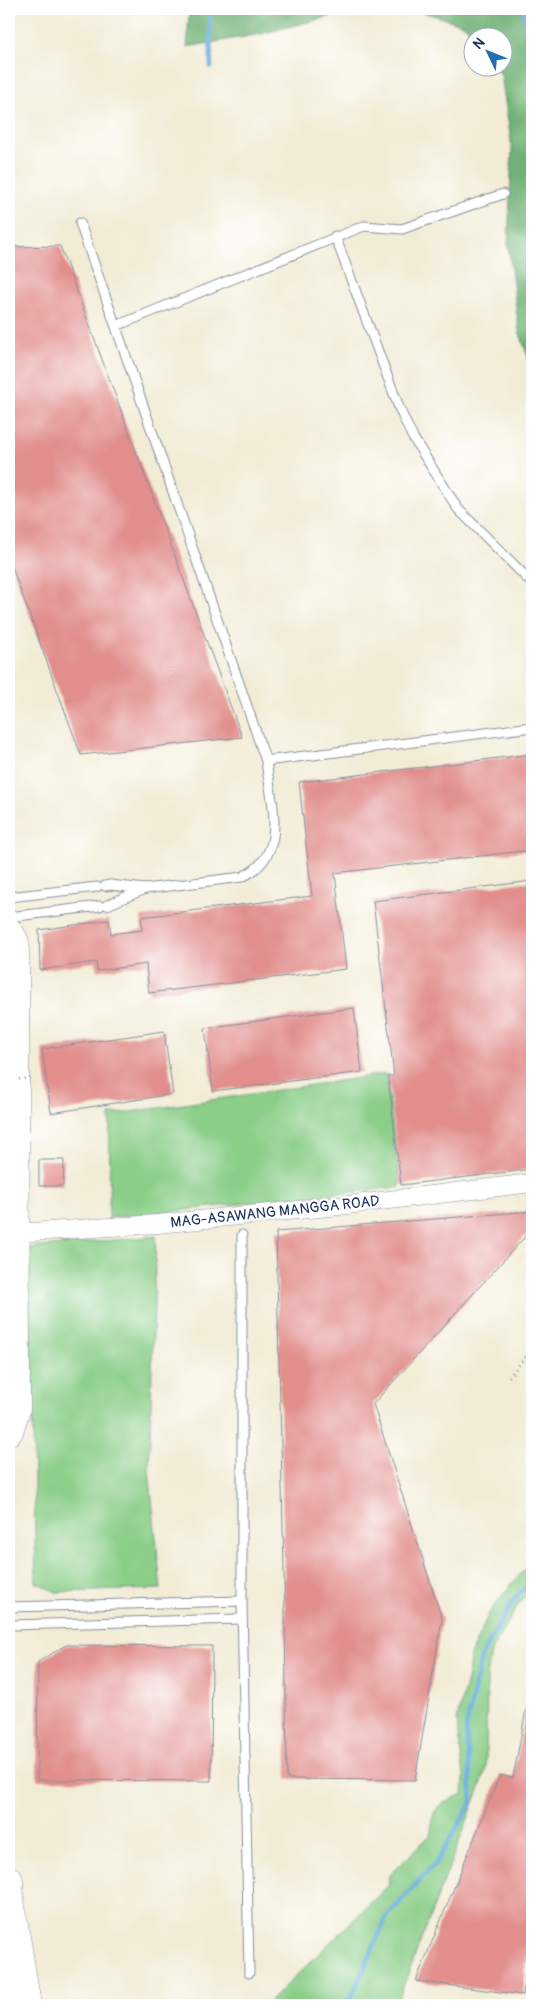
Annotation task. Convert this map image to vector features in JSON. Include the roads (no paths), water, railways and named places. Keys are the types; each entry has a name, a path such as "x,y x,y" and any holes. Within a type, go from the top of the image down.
{"highway":[{"path":"9,932 15,942 11,1096 12,1194 16,1234 16,1409 9,1430"},
{"path":"9,1880 10,1900 27,2005"}],"street":[{"name":"MAG-ASAWANG MANGGA ROAD","path":"16,1234 157,1224 339,1206 532,1183"}],"lane":[{"path":"116,326 335,236 364,226 402,229 503,194"},
{"path":"9,897 110,885 145,889 242,877 254,872 271,850 275,834 266,761 80,223"},
{"path":"335,236 400,410 412,436 458,509 532,583"},
{"path":"266,761 532,727"},
{"path":"9,917 104,906 145,889"},
{"path":"242,1235 242,1619 249,1973"},
{"path":"9,1607 242,1601"},
{"path":"100,1604 101,1623"},
{"path":"9,1625 242,1619"}],"waterway":[{"path":"210,9 211,67"},
{"path":"523,9 532,77"},
{"path":"532,121 532,224"},
{"path":"344,2005 353,1994 387,1916 438,1860 472,1802 466,1728 482,1654 515,1598 532,1581"}]}
